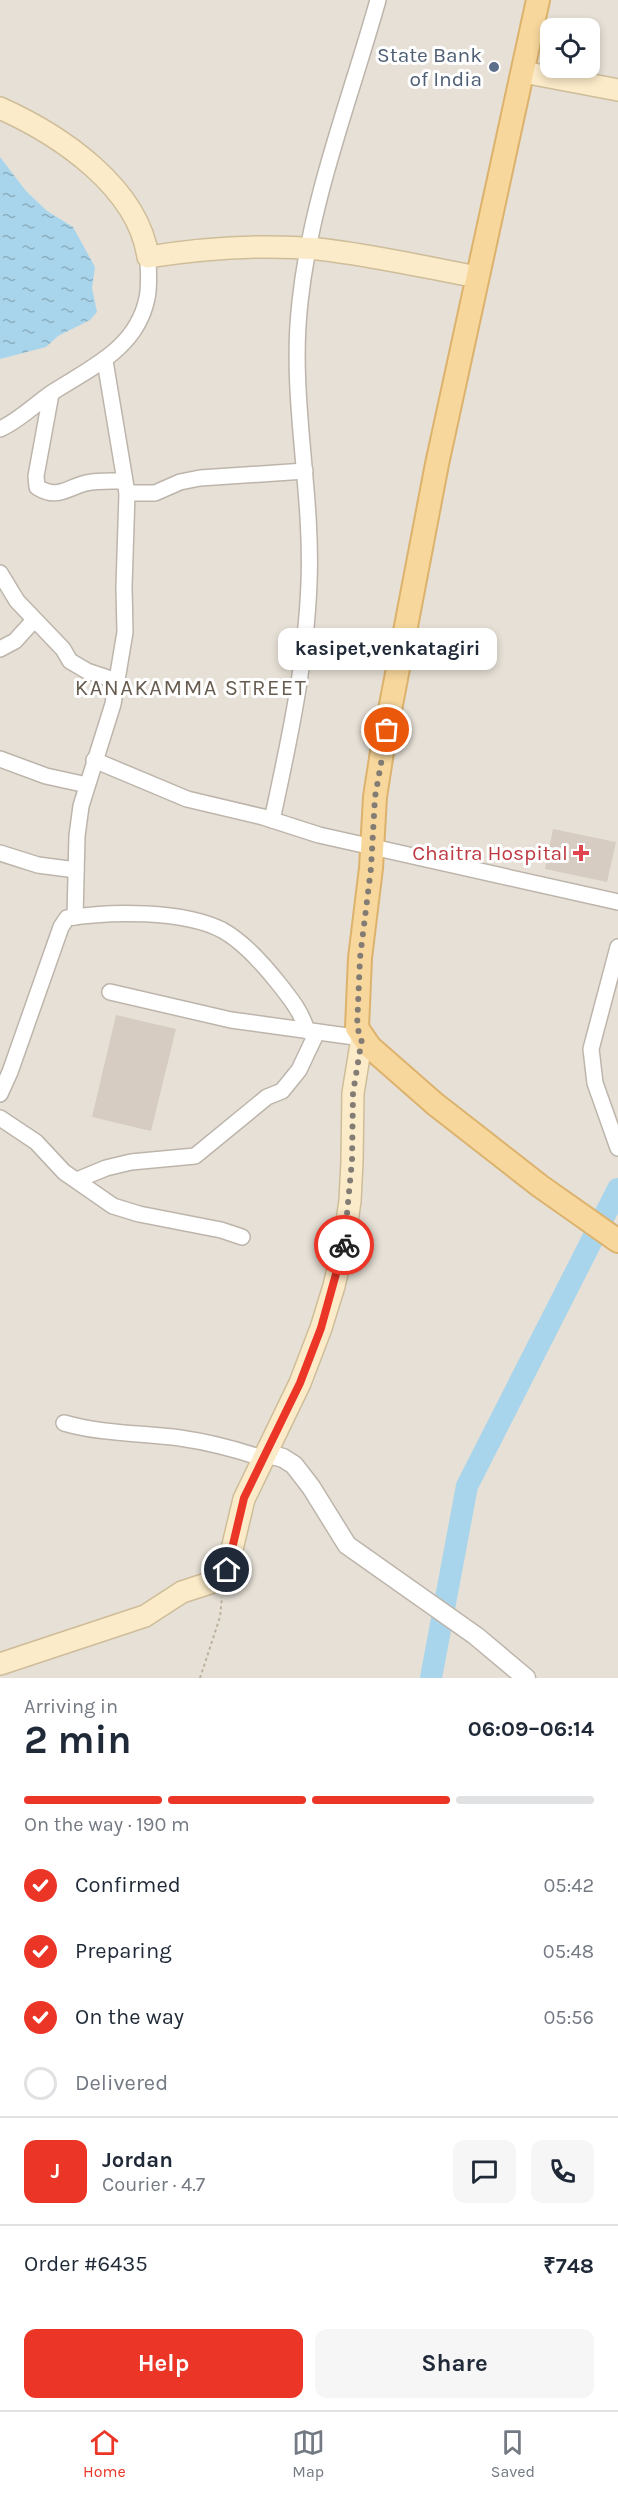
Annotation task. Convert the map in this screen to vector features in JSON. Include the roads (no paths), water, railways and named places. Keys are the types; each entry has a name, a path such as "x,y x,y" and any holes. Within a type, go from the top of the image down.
{"main road":[{"path":"538,0 437,464 382,752 375,797 357,1028 362,1038 435,1104 540,1186 618,1241"},
{"path":"524,72 618,90"},
{"path":"0,108 49,134 91,164 112,184 134,216 146,241 148,257 203,249 252,246 308,249 381,258 477,277"},
{"path":"0,1664 146,1616 182,1592 222,1579 227,1570 244,1498 300,1383 334,1286 350,1201 353,1093 362,1038"}],"street":[{"path":"272,820 291,734 302,660 309,582 297,343 308,249 341,119 378,0"},
{"path":"0,429 30,412 51,394 105,361 127,341 142,317 148,296 148,257"},
{"path":"75,917 81,806 94,760 108,724 125,632 126,487 105,361"},
{"path":"51,394 36,476 37,487 44,491 63,494 86,483 155,493 180,482 200,478 305,471"},
{"path":"0,573 17,601 63,649 70,661 87,671 117,681"},
{"path":"0,649 15,641 34,620"},
{"path":"0,759 46,776 87,785"},
{"path":"94,760 187,800 272,820 319,835 618,902"},
{"path":"0,853 38,866 76,875"},
{"path":"0,1094 10,1072 61,927 67,918 91,914 142,914 195,921 223,931 248,950 274,977 295,1004 312,1032"},
{"path":"618,947 591,1048 595,1083 618,1148"},
{"path":"110,992 231,1020 362,1038"},
{"path":"77,1180 106,1168 131,1162 195,1156 267,1097 282,1091 299,1070 312,1032"},
{"path":"0,1118 36,1142 64,1172 113,1206 139,1214 221,1230 242,1237"},
{"path":"64,1423 89,1430 211,1443 283,1458 294,1466 311,1487 347,1545 476,1636 526,1678"}],"water":[{"path":"0,157 26,191 47,211 73,227 95,267 92,288 97,312 90,320 58,336 46,347 0,359"}],"waterway":[{"path":"431,1678 467,1486 618,1189"}],"place":[{"name":"State Bank of India","path":"494,67"},
{"name":"kasipet,venkatagiri","path":"387,730"},
{"name":"Chaitra Hospital","path":"581,853"}],"district":[{"name":"KANAKAMMA STREET","path":"191,687"}]}
